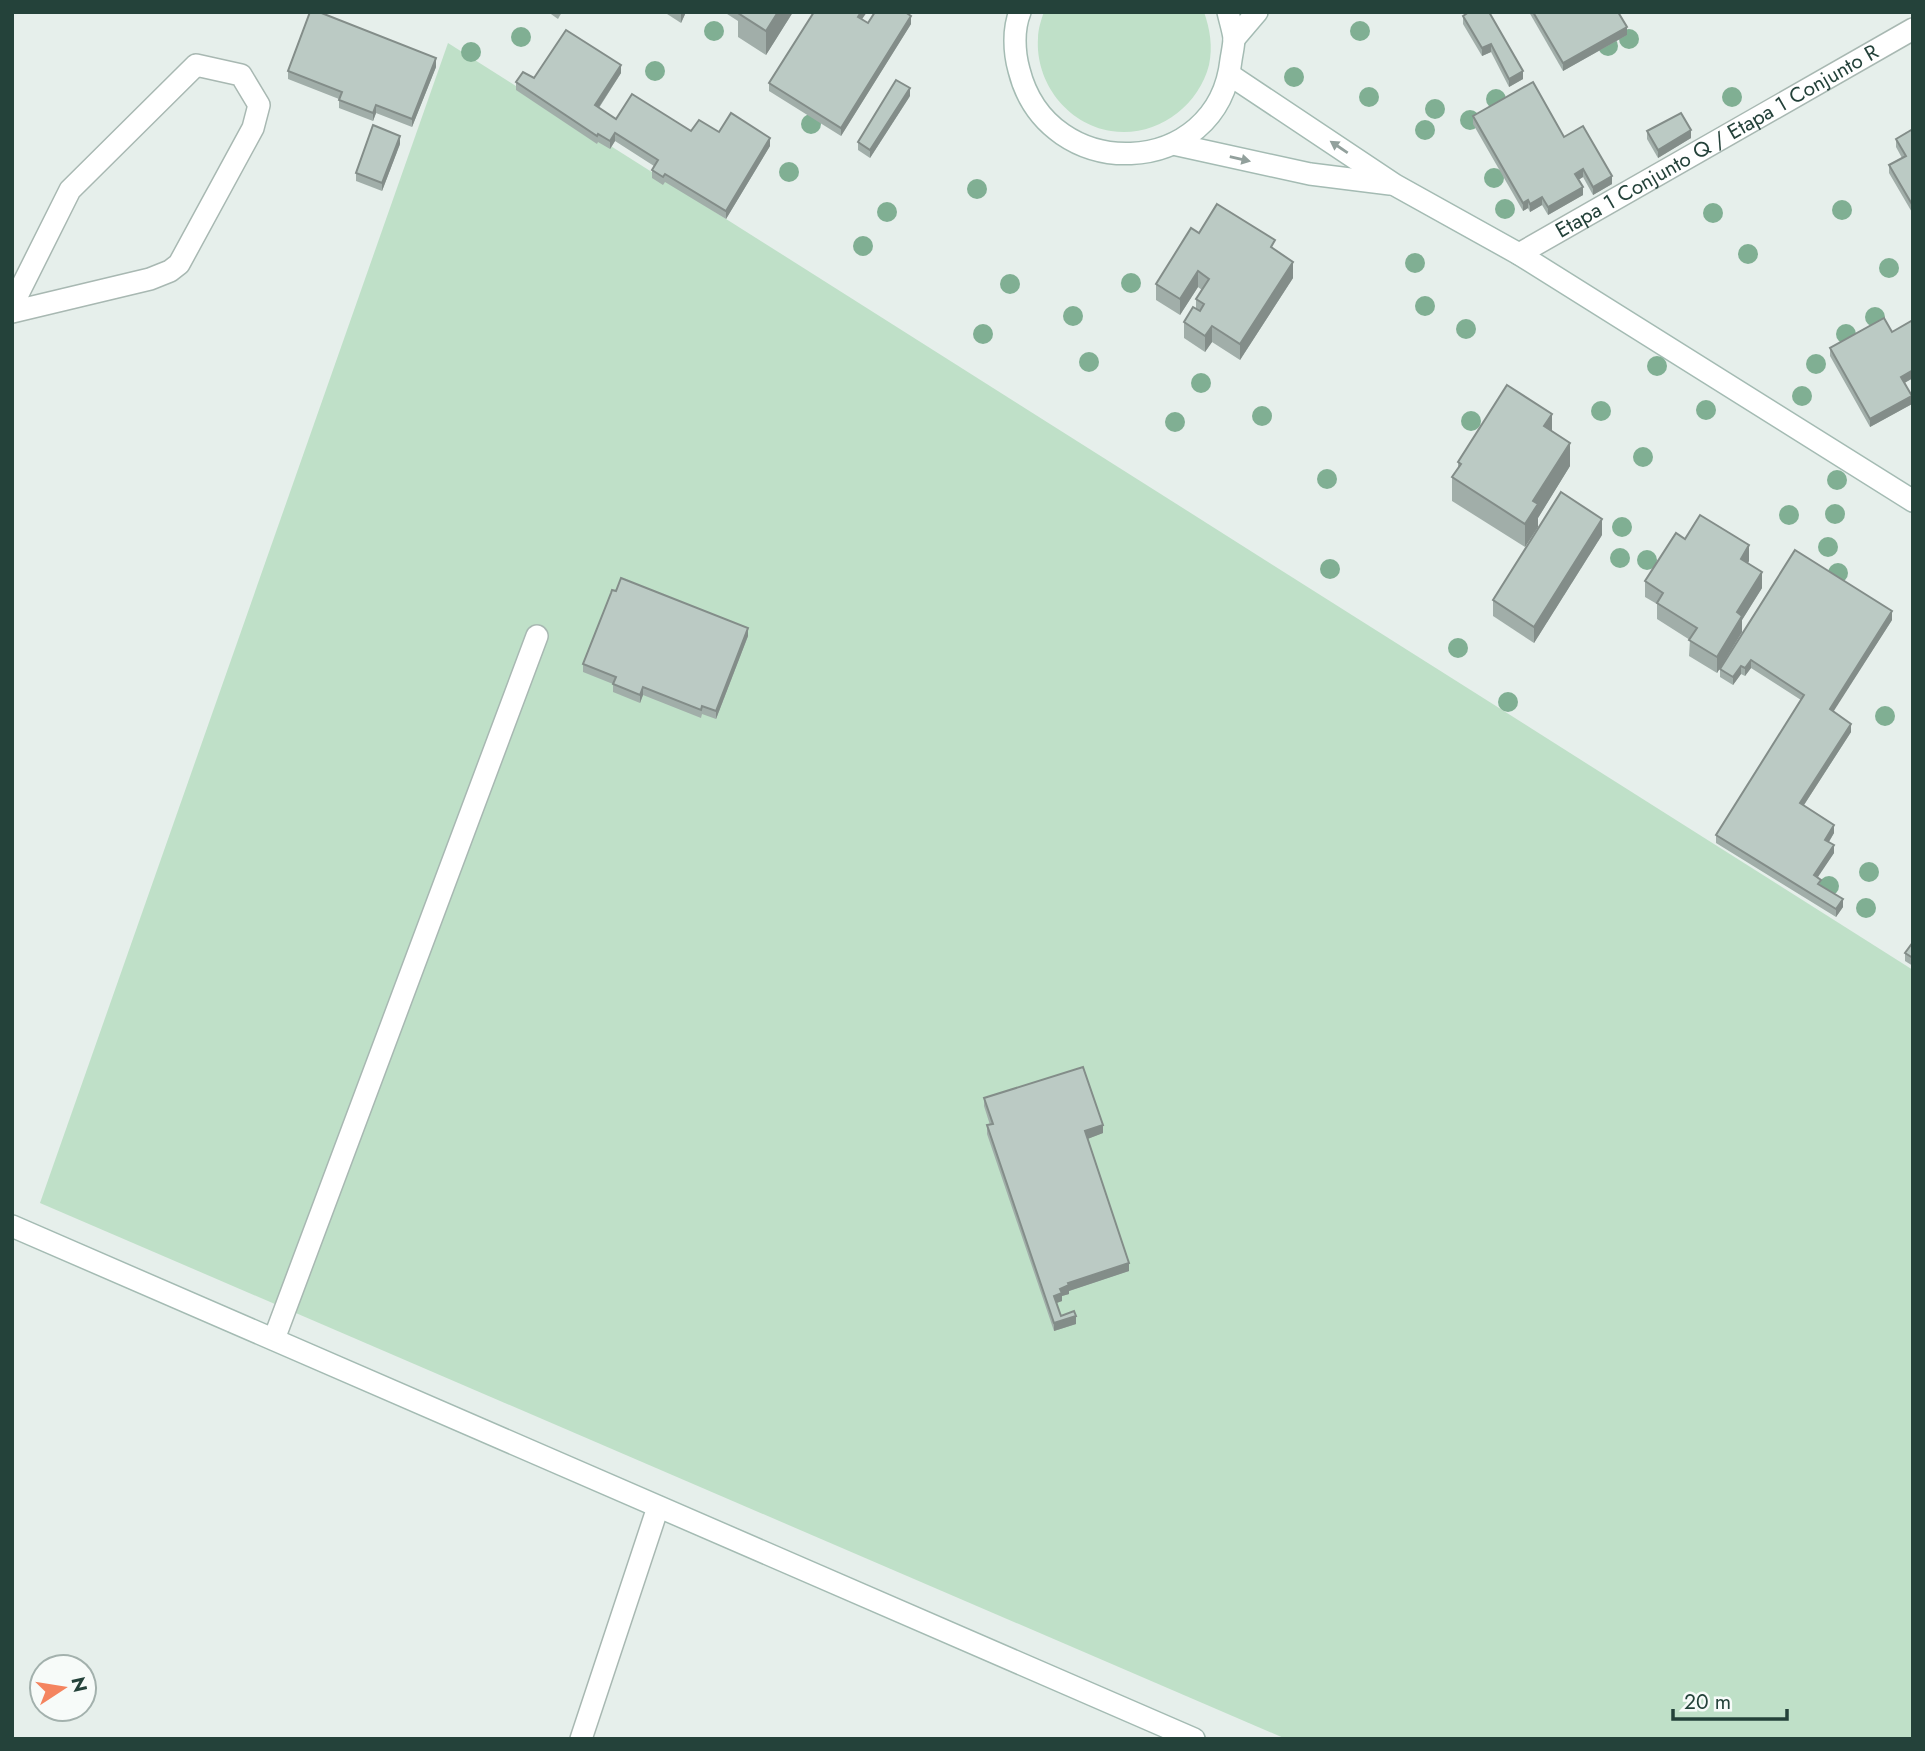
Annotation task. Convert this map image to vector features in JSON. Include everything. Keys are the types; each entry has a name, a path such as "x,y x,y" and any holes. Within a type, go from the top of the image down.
{"street":[{"path":"1016,14 1015,54 1023,89 1043,118 1071,141 1104,153 1140,154 1173,144 1192,131 1209,115 1221,96 1230,75 1234,39 1228,12"},
{"path":"1234,39 1257,12"},
{"name":"Etapa 1 Conjunto Q / Etapa 1 Conjunto R","path":"1519,254 1913,29"},
{"path":"12,306 71,190 196,65 241,75 258,105 253,128 179,264 150,279 12,312"},
{"path":"1230,75 1395,185 1519,254 1913,501"},
{"path":"1173,144 1300,172 1395,185"},
{"path":"274,1339 537,636"},
{"path":"12,1226 1194,1739"},
{"path":"581,1739 658,1507"}],"green space":[{"path":"1044,12 1204,12 1211,52 1209,65 1195,94 1185,107 1158,125 1127,132 1095,127 1068,110 1048,85 1038,54 1039,32"},
{"path":"448,43 1913,970 1913,1739 1286,1739 40,1203"}],"building":[{"path":"310,12 319,12 436,58 412,119 376,105 373,113 339,100 342,92 288,71"},
{"path":"739,12 778,12 766,31"},
{"path":"814,12 861,12 858,17 868,23 875,12 905,12 911,16 841,128 769,83"},
{"path":"1469,12 1489,12 1523,71 1509,79 1491,44 1482,48 1463,16"},
{"path":"1533,12 1618,12 1627,27 1563,63"},
{"path":"566,30 621,65 595,105 616,119 632,94 691,131 699,120 719,132 731,113 770,138 726,211 665,174 663,177 652,170 658,160 615,133 610,141 598,134 597,136 516,82 523,72 534,78"},
{"path":"896,80 910,88 870,150 858,142"},
{"path":"1533,82 1564,137 1583,126 1612,176 1593,187 1583,169 1575,174 1583,187 1548,207 1542,197 1530,204 1528,200 1523,203 1473,116"},
{"path":"1681,113 1691,130 1658,150 1647,131"},
{"path":"373,125 400,136 382,183 356,173"},
{"path":"1913,129 1913,206 1889,165 1906,156 1896,139"},
{"path":"1217,204 1275,240 1271,247 1293,262 1240,344 1212,326 1205,336 1184,322 1193,307 1200,311 1204,304 1196,299 1209,279 1198,271 1180,299 1156,284 1191,228 1199,233"},
{"path":"1884,318 1892,332 1913,320 1913,370 1901,377 1912,396 1870,419 1830,348"},
{"path":"1507,385 1552,414 1544,426 1570,443 1533,501 1538,504 1525,524 1452,477 1461,464 1458,462"},
{"path":"1561,492 1602,519 1534,627 1493,600"},
{"path":"1700,515 1749,545 1741,559 1762,572 1737,612 1742,616 1717,657 1689,640 1697,628 1657,603 1663,593 1645,581 1676,533 1685,539"},
{"path":"1795,550 1892,611 1830,709 1851,724 1800,803 1834,825 1825,840 1834,845 1814,875 1821,880 1818,884 1843,899 1836,909 1716,835 1804,695 1751,660 1745,668 1741,666 1733,677 1720,669"},
{"path":"621,578 748,628 716,711 702,706 701,710 643,687 640,695 613,684 616,677 583,664 612,590 616,591"},
{"path":"1913,942 1913,958 1905,953"},
{"path":"1083,1067 1103,1125 1085,1131 1129,1263 1068,1283 1069,1285 1060,1289 1062,1293 1054,1296 1061,1316 1074,1311 1076,1316 1054,1323 987,1125 993,1124 984,1098"}]}
